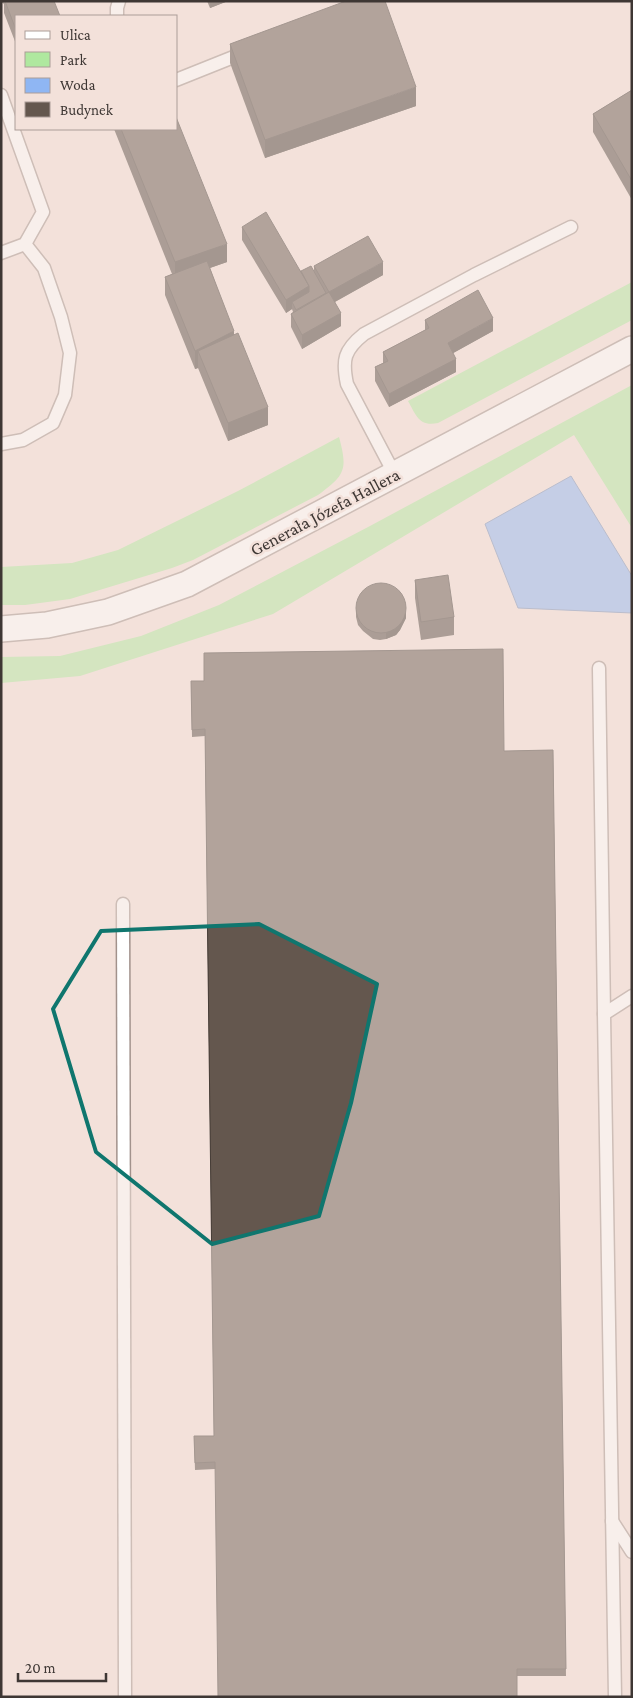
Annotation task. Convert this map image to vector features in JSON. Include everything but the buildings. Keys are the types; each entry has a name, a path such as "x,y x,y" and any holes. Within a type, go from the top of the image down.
{"street":[{"name":"Generała Józefa Hallera","path":"1,628 47,625 108,612 187,584 632,349"}],"lane":[{"path":"117,15 119,1"},
{"path":"178,79 262,46"},
{"path":"1,95 42,212 24,244 1,253"},
{"path":"395,475 348,384 344,369 346,354 353,343 364,334 466,279 571,227"},
{"path":"1,444 23,440 53,423 65,395 70,353 61,316 44,268 24,244"},
{"path":"599,668 615,1697"},
{"path":"123,904 125,1697"},
{"path":"604,1014 632,996"},
{"path":"612,1521 632,1552"}],"highlighted area":[{"path":"259,924 377,984 351,1103 319,1216 212,1244 96,1152 53,1009 101,931"}],"green space":[{"path":"632,282 632,320 438,423 426,423 419,419 413,411 408,401"},
{"path":"632,385 632,528 574,435 273,614 80,676 1,683 1,657 60,656 141,636 219,605"},
{"path":"339,437 343,457 342,471 339,477 327,488 318,495 193,560 70,599 25,605 1,605 1,567 72,563 118,550 238,491"}],"water":[{"path":"571,476 632,576 632,613 518,608 485,524"}]}
